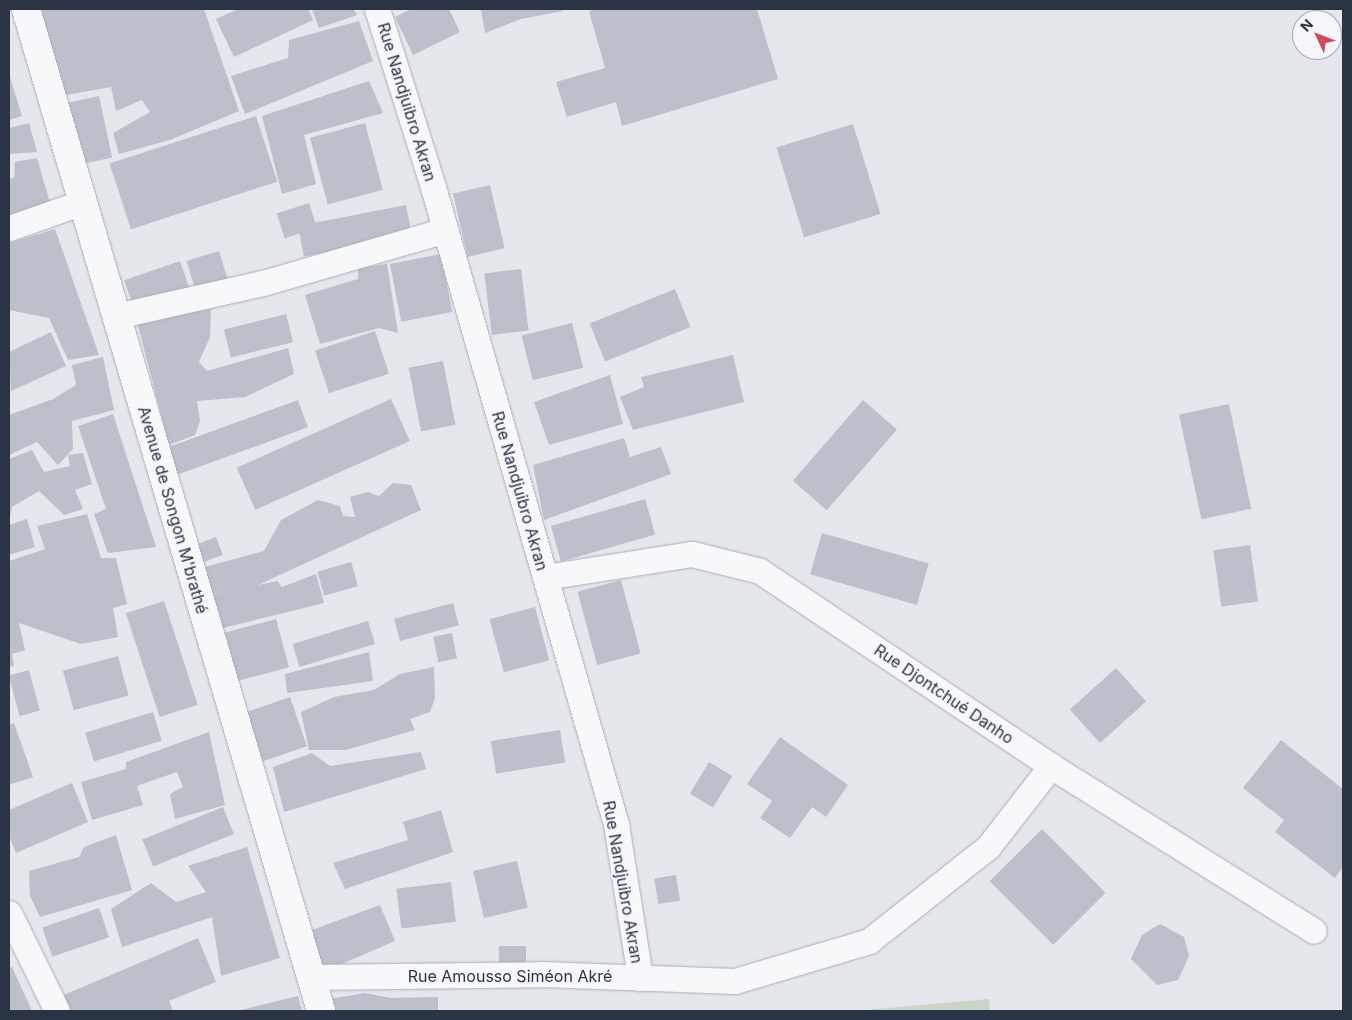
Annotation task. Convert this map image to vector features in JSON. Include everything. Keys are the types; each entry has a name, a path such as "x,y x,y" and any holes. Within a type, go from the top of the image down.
{"street":[{"name":"Avenue de Songon M'brathé","path":"26,9 321,1011"},
{"name":"Rue Nandjuibro Akran","path":"377,9 445,230 616,824 640,978"},
{"path":"9,228 84,202"},
{"path":"116,316 263,283 445,230"},
{"name":"Rue Djontchué Danho","path":"545,577 692,554 760,571 1051,766 1314,931"},
{"name":"Rue Amousso Siméon Akré","path":"310,976 542,974 735,981 869,941 988,847 1051,766"},
{"path":"9,912 57,1011"}],"green space":[{"path":"989,999 990,1011 853,1011"}],"building":[{"path":"38,9 204,9 239,111 170,140 119,154 113,133 150,112 142,100 116,111 111,87 66,95"},
{"path":"238,9 308,9 313,20 234,57 216,19"},
{"path":"312,9 354,9 357,15 319,28"},
{"path":"411,9 449,9 460,32 413,55 395,17"},
{"path":"481,9 562,9 563,11 521,19 485,33"},
{"path":"595,9 757,9 778,79 622,126 616,102 567,117 556,82 605,68 589,11"},
{"path":"359,21 373,61 245,114 231,76 288,58 289,40"},
{"path":"9,74 22,116 9,120"},
{"path":"369,81 383,113 304,135 316,184 282,194 262,116"},
{"path":"99,96 112,158 81,164 68,103"},
{"path":"256,116 277,182 131,229 110,164"},
{"path":"29,123 37,152 9,154 9,128"},
{"path":"365,123 383,190 328,204 310,138"},
{"path":"853,124 880,214 804,237 776,147"},
{"path":"37,158 51,206 9,223 9,179 14,178 15,162"},
{"path":"490,185 505,248 468,257 453,194"},
{"path":"309,203 317,228 285,238 277,214"},
{"path":"406,205 412,235 304,256 298,226"},
{"path":"55,229 99,355 68,360 49,318 9,310 9,243"},
{"path":"219,251 228,281 196,291 186,261"},
{"path":"441,254 452,312 401,322 390,264"},
{"path":"180,261 189,287 133,307 124,280"},
{"path":"387,264 398,333 379,328 320,344 305,295 358,279 358,268"},
{"path":"521,269 529,331 492,335 484,274"},
{"path":"675,289 690,327 605,361 590,323"},
{"path":"211,309 210,337 199,362 207,371 288,348 294,374 245,397 197,401 200,421 195,435 169,445 137,322"},
{"path":"286,314 293,342 231,358 224,329"},
{"path":"572,323 583,368 533,380 522,336"},
{"path":"375,331 389,374 329,393 315,350"},
{"path":"51,332 66,366 11,391 9,352"},
{"path":"733,355 744,402 633,430 620,397 644,387 641,377"},
{"path":"103,357 114,410 72,421 73,449 58,465 37,442 9,455 9,415 53,399 76,385 72,365"},
{"path":"443,361 455,425 421,431 409,368"},
{"path":"610,375 623,424 549,445 534,402"},
{"path":"391,399 410,441 255,510 237,468"},
{"path":"298,400 308,427 169,478 159,451"},
{"path":"863,400 897,430 827,510 793,481"},
{"path":"1229,404 1251,509 1201,519 1179,415"},
{"path":"113,414 156,547 108,553 94,514 106,509 78,426"},
{"path":"624,438 630,457 661,447 671,474 544,520 533,465"},
{"path":"32,450 44,472 70,466 68,455 83,453 92,484 75,490 83,509 64,515 39,491 12,507 9,522 9,459"},
{"path":"393,483 411,485 421,510 258,585 277,581 282,587 316,574 324,603 215,630 208,595 226,591 205,595 197,569 264,551 281,520 318,500 340,506 343,516 355,517 350,497 368,492 379,496"},
{"path":"645,499 655,535 561,562 551,526"},
{"path":"87,514 101,558 116,558 127,604 113,608 118,637 81,644 19,623 25,650 12,654 14,666 9,667 9,561 45,549 37,526"},
{"path":"27,519 35,547 9,555 9,525"},
{"path":"822,533 929,564 917,605 810,574"},
{"path":"216,537 223,555 199,564 192,546"},
{"path":"1250,545 1258,601 1221,607 1213,550"},
{"path":"351,562 358,586 324,596 317,572"},
{"path":"621,580 641,653 597,665 578,592"},
{"path":"164,601 198,705 160,717 126,613"},
{"path":"453,603 459,625 400,641 394,619"},
{"path":"535,607 549,660 504,672 490,619"},
{"path":"276,619 289,667 238,681 225,633"},
{"path":"368,621 375,644 299,667 292,644"},
{"path":"452,633 457,659 438,662 433,637"},
{"path":"369,652 373,681 287,693 285,674"},
{"path":"118,656 129,696 74,710 63,671"},
{"path":"434,667 435,698 430,712 410,719 415,730 346,750 309,750 301,712 334,697 374,690 400,674"},
{"path":"1116,668 1146,701 1100,743 1070,709"},
{"path":"29,670 40,711 20,716 9,675"},
{"path":"290,697 307,746 254,764 237,715"},
{"path":"153,712 162,741 94,761 85,733"},
{"path":"14,723 33,777 9,785 9,725"},
{"path":"560,730 565,763 496,774 491,741"},
{"path":"209,732 225,805 175,819 170,794 183,787 177,772 137,786 143,805 92,820 81,782 126,769 126,762"},
{"path":"780,737 848,785 826,817 812,807 790,838 760,818 772,801 747,784"},
{"path":"1281,740 1343,789 1343,867 1335,878 1275,832 1284,820 1243,788"},
{"path":"421,752 426,769 284,812 273,767 312,753 330,766"},
{"path":"709,762 732,776 713,808 690,794"},
{"path":"72,783 88,822 16,853 9,836 9,810"},
{"path":"223,807 234,834 153,866 142,840"},
{"path":"441,810 453,852 345,889 333,863 408,840 403,822"},
{"path":"1042,829 1106,893 1053,945 990,881"},
{"path":"116,835 132,890 40,917 30,896 29,871 79,857 84,847"},
{"path":"247,847 280,958 221,976 212,917 122,947 111,909 151,883 176,902 206,892 188,866"},
{"path":"517,861 528,908 484,918 473,871"},
{"path":"676,875 680,901 658,904 654,878"},
{"path":"451,882 456,922 401,928 396,889"},
{"path":"380,905 395,941 323,972 312,930"},
{"path":"99,908 109,937 52,957 42,928"},
{"path":"1160,924 1184,937 1189,956 1178,980 1157,985 1131,959 1142,935"},
{"path":"198,938 216,982 169,1001 173,1011 65,1011 59,997"},
{"path":"499,946 526,946 526,968 499,968"},
{"path":"12,967 32,1011 9,1011 9,968"},
{"path":"365,993 391,998 438,997 438,1011 332,1011 329,999"},
{"path":"298,996 302,1011 237,1011"}]}
